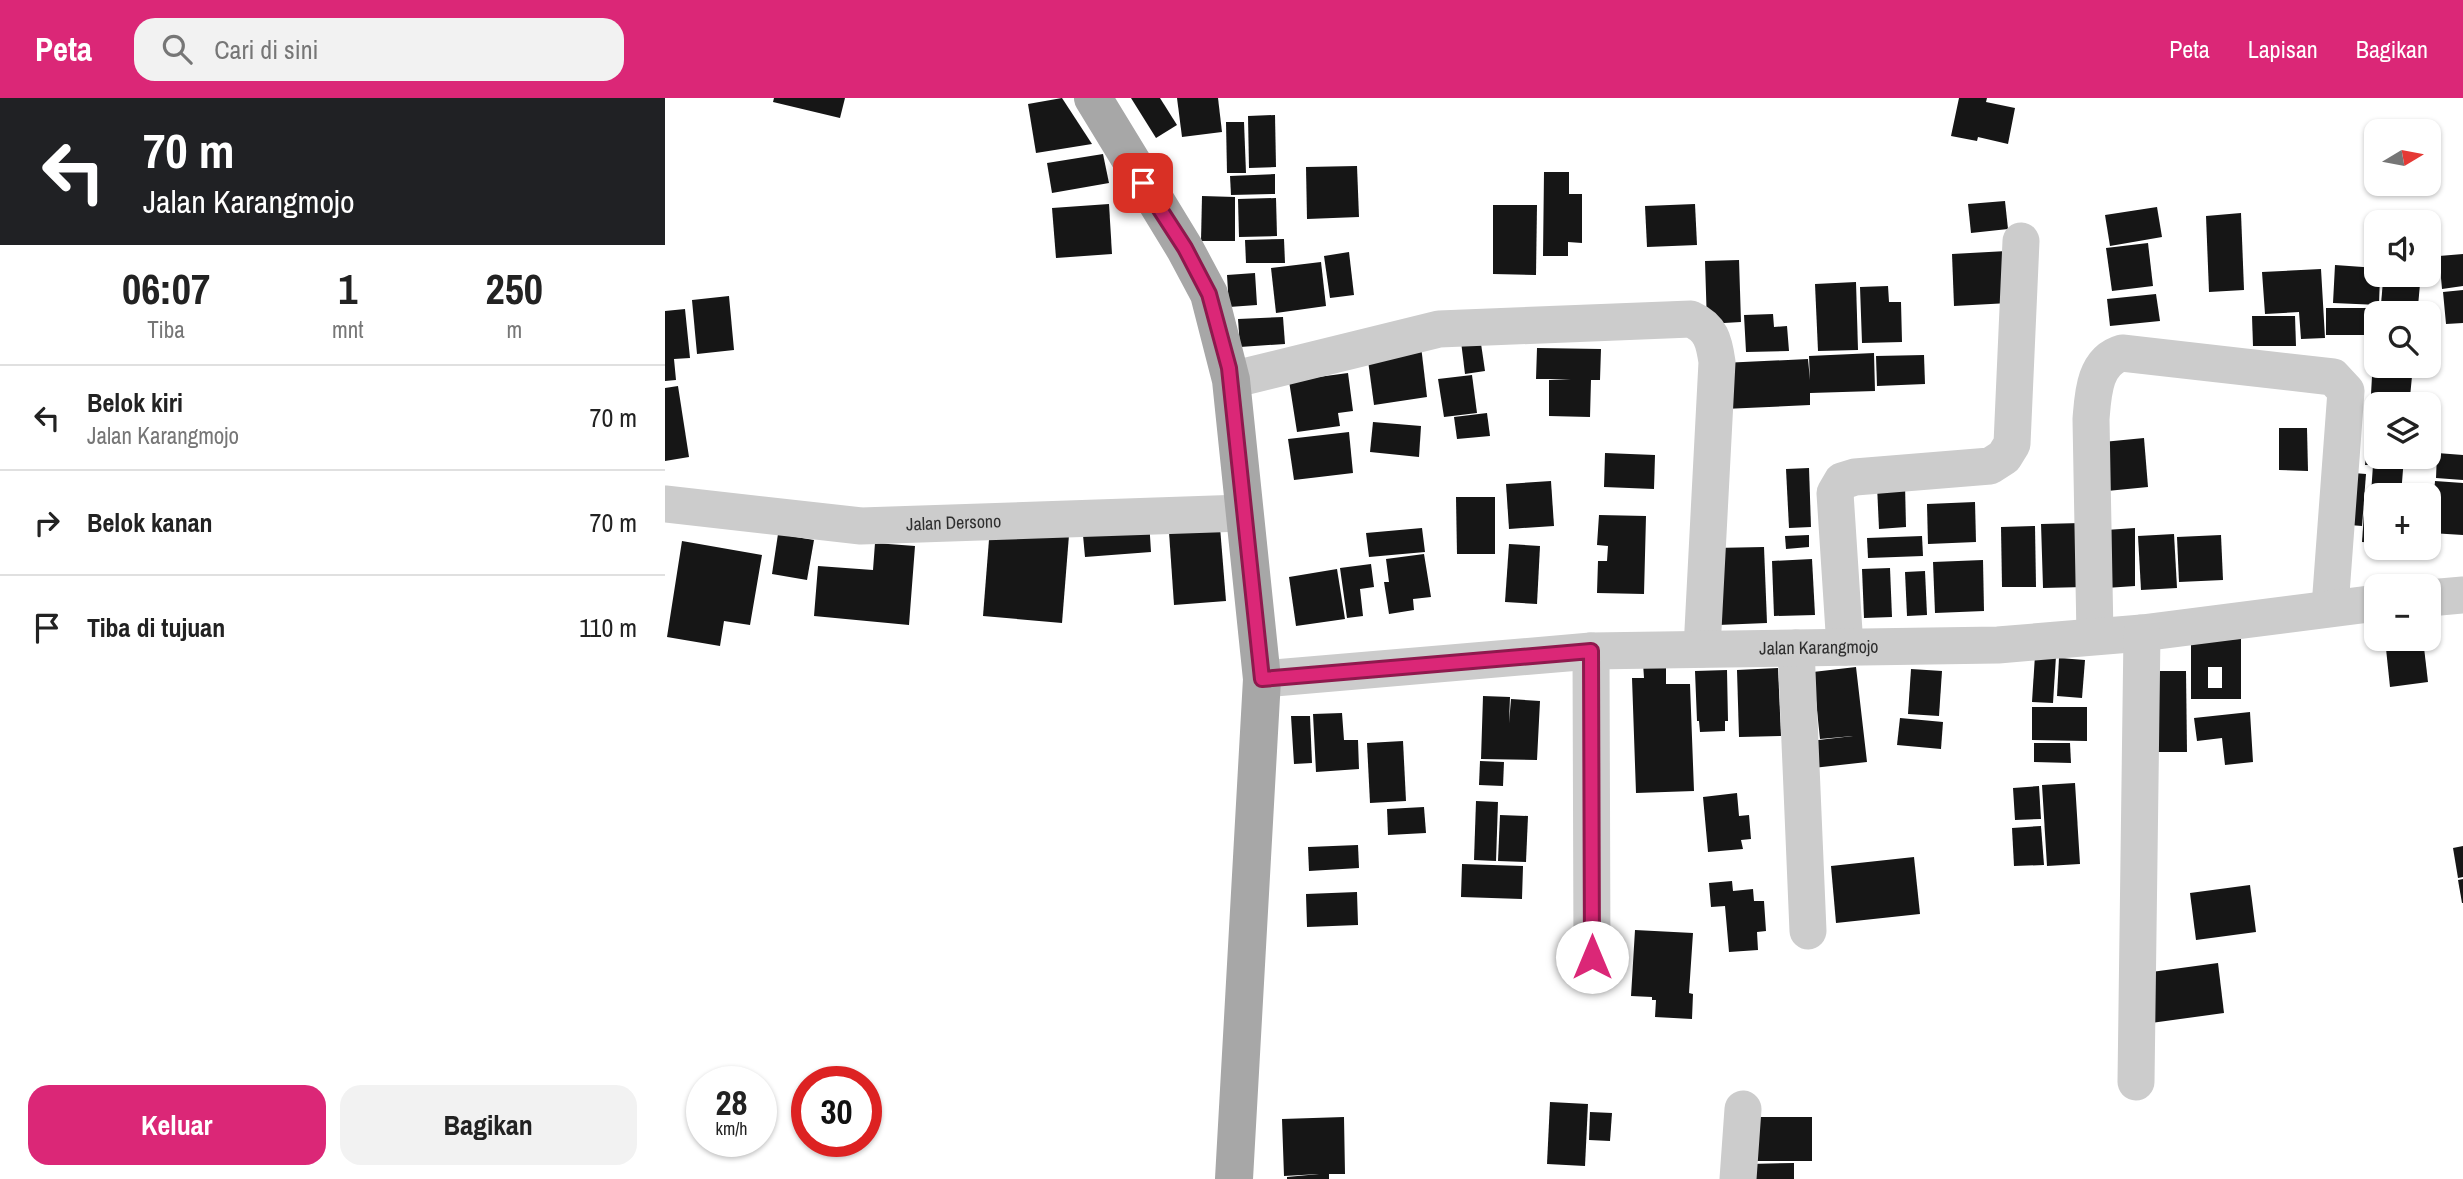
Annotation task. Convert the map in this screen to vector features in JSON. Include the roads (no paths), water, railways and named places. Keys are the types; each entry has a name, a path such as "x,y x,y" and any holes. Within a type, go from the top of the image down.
{"main road":[{"path":"1093,98 1185,248 1209,294 1231,380 1262,679 1234,1179"}],"street":[{"path":"1845,647 1835,493 1842,481 1855,477 1990,466 2004,457 2012,444 2021,241"},
{"path":"1231,380 1439,329 1691,318 1704,325 1714,340 1717,362 1702,649"},
{"path":"2095,636 2091,419 2093,397 2096,382 2106,361 2122,353 2333,377 2346,391 2330,607"},
{"name":"Jalan Dersono","path":"665,504 861,526 1243,513"},
{"path":"2441,597 2463,595"},
{"name":"Jalan Karangmojo","path":"1262,679 1591,651 1998,645 2142,634 2364,604"},
{"path":"2136,1082 2142,634"},
{"path":"1796,648 1808,931"},
{"path":"1591,651 1592,957"},
{"path":"1738,1179 1743,1109"}]}
